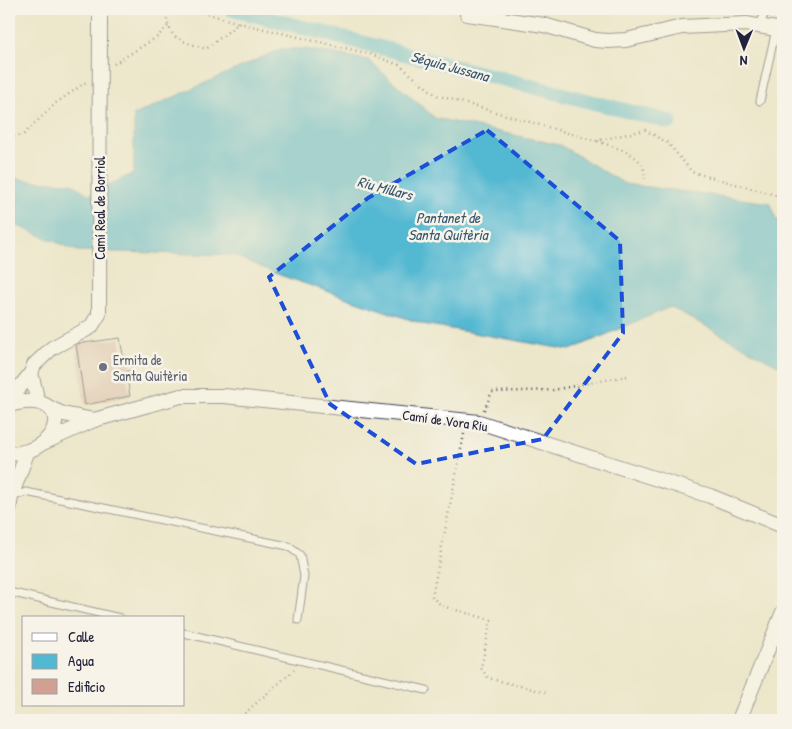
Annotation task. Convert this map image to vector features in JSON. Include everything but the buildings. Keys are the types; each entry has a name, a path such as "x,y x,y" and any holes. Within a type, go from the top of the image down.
{"street":[{"name":"Camí Real de Borriol","path":"9,403 34,365 52,348 91,327 99,314 100,13"},
{"path":"468,14 544,25 595,40 608,41 626,40 682,27 746,24 779,29"},
{"path":"9,403 38,402 30,373"},
{"name":"Camí de Vora Riu","path":"27,453 44,442 94,420 181,396 224,396 473,421 710,496 783,526"},
{"name":"Camí de Vora Riu","path":"38,402 46,404 63,414 94,420"},
{"path":"44,442 55,426 56,420 52,409"},
{"path":"9,454 27,453 10,498"},
{"path":"739,720 783,612"}],"lane":[{"path":"759,26 767,9"},
{"path":"760,101 779,29"},
{"path":"10,498 26,492 288,546 300,554 304,576 298,620"},
{"path":"9,592 111,616"},
{"path":"185,633 426,690"}],"path":[{"path":"79,9 85,9"},
{"path":"165,9 168,26 173,36 206,49 239,23"},
{"path":"178,9 202,12 239,23 370,54 399,65 436,95 596,141 636,157 642,163 645,179"},
{"path":"596,141 645,130 668,143 692,172 783,197"},
{"path":"548,693 488,678 481,668 490,620 442,606 432,597 473,421 492,392 553,390 627,376"},
{"path":"237,720 304,661"}],"highlighted area":[{"path":"487,130 620,241 623,333 543,439 416,464 330,404 269,277 368,198"}],"water":[{"name":"Pantanet de Santa Quitèria","path":"281,49 305,49 368,60 435,118 560,145 625,184 771,203 776,220 783,220 783,368 670,307 570,350 423,324 280,275 233,255 77,251 9,222 9,177 32,181 72,183 89,195 134,173 134,115"}],"waterway":[{"name":"Séquia Jussana","path":"231,9 670,122"}],"place":[{"name":"Ermita de Santa Quitèria","path":"103,367"}],"water label":[{"name":"Riu Millars","path":"385,188"}]}
